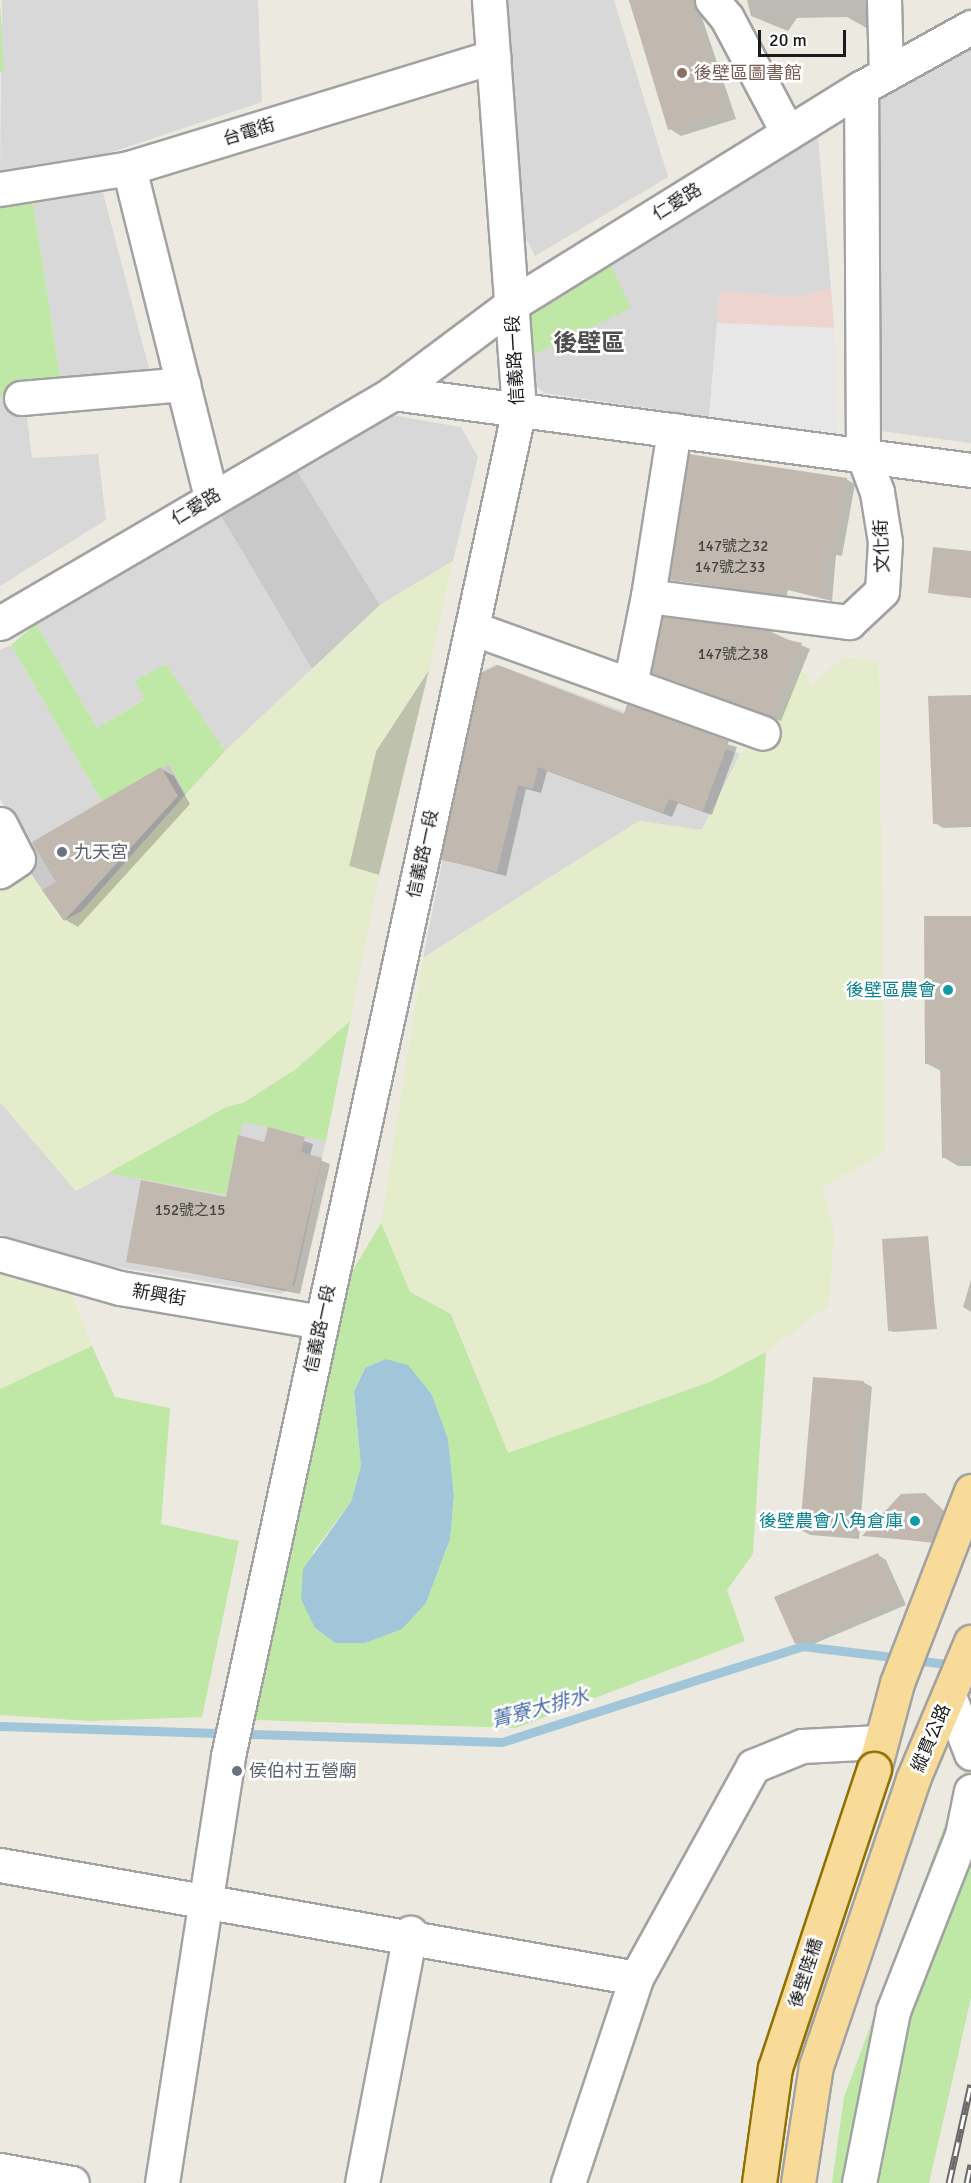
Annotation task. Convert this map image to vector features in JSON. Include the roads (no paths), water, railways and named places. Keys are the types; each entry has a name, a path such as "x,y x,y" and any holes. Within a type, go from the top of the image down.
{"main road":[{"path":"876,1755 897,1683 932,1599 971,1491"},
{"name":"縱貫公路","path":"798,2183 816,2066 913,1779 971,1642"},
{"name":"後壁陸橋","path":"759,2183 775,2068 876,1755"}],"street":[{"name":"信義路一段","path":"162,2183 228,1756 519,410 489,0"},
{"path":"712,0 727,18 788,133"},
{"name":"文化街","path":"648,596 849,622 882,591 885,542 877,492 862,454 874,81 884,0"},
{"name":"仁愛路","path":"0,623 393,393 512,304 874,81 971,27"},
{"name":"台電街","path":"0,189 129,168 493,57"},
{"path":"129,168 211,498"},
{"path":"21,398 183,384"},
{"path":"393,393 971,470"},
{"path":"630,685 648,596 674,430"},
{"path":"472,628 763,733"},
{"path":"0,824 18,859 0,871"},
{"name":"新興街","path":"0,1254 120,1288 321,1322"},
{"path":"949,1696 971,1753"},
{"path":"568,2183 636,1978 753,1766 802,1746 876,1755 873,1777 831,1860 759,2074 744,2183"},
{"path":"860,2183 893,2011 962,1835 971,1791"},
{"path":"0,1865 410,1933 636,1978"},
{"path":"362,2183 410,1933"},
{"path":"0,2170 72,2183"}],"water":[{"path":"386,1359 408,1365 432,1395 448,1439 454,1496 450,1539 426,1603 402,1629 365,1643 335,1643 315,1628 301,1599 303,1569 351,1502 361,1466 354,1392 365,1368"}],"waterway":[{"name":"菁寮大排水","path":"0,1726 502,1742 802,1646 900,1658"},
{"name":"菁寮大排水","path":"914,1660 953,1665"}],"railway":[{"path":"949,2183 971,2084"},
{"path":"967,2183 971,2164"}],"place":[{"name":"後壁區圖書館","path":"682,73"},
{"name":"九天宮","path":"62,852"},
{"name":"後壁區農會","path":"948,990"},
{"name":"後壁農會八角倉庫","path":"915,1521"},
{"name":"侯伯村五營廟","path":"237,1771"}],"district":[{"name":"後壁區","path":"589,344"}]}
